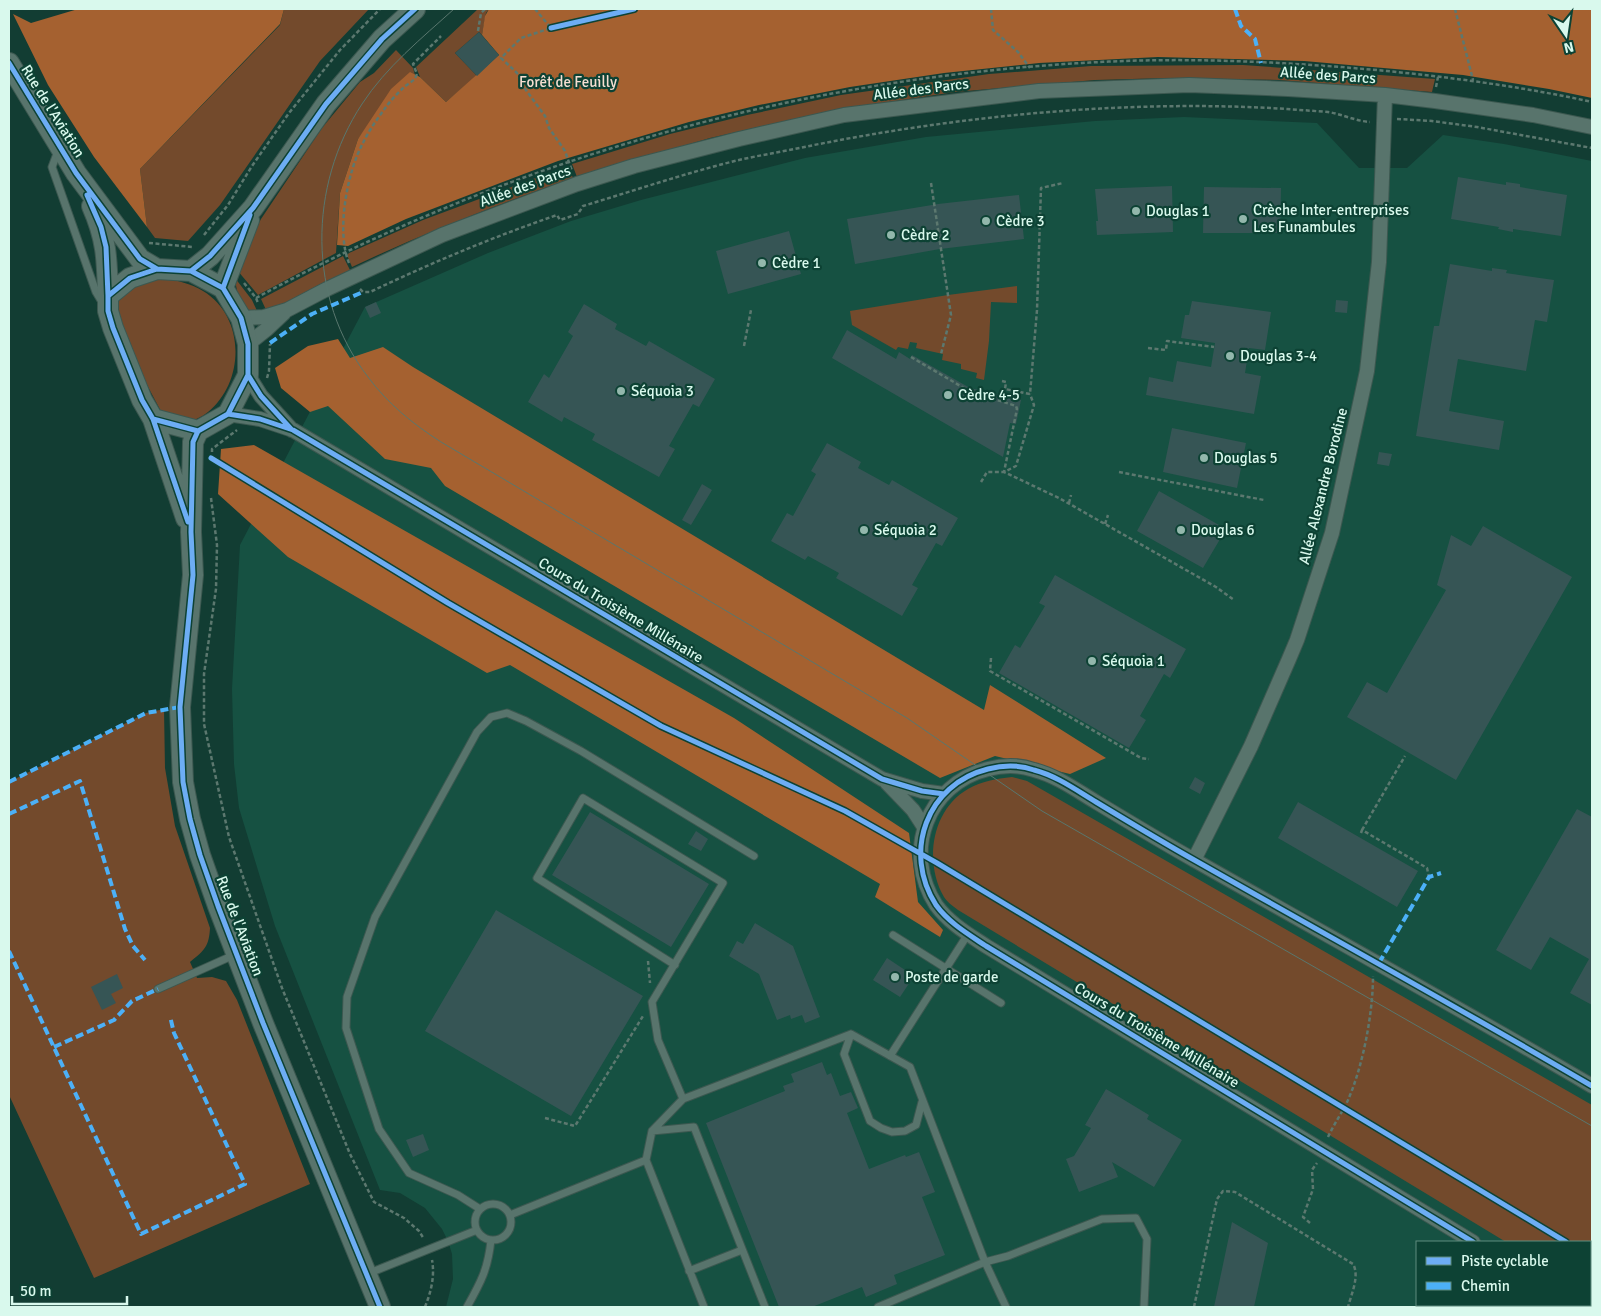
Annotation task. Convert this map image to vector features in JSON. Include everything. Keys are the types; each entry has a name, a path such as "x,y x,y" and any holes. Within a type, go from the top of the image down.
{"street":[{"path":"191,271 210,256 253,208 326,104 382,40 415,9"},
{"name":"Rue de l'Aviation","path":"9,63 76,173 101,226 106,248 108,304 113,328 142,400 153,420 191,532"},
{"name":"Allée des Parcs","path":"248,344 266,323 287,310 442,235 577,184 634,166 738,139 844,115 1039,91 1189,85 1288,88 1385,95 1534,115 1592,127"},
{"name":"Allée Alexandre Borodine","path":"1194,860 1251,746 1289,659 1332,533 1367,371 1379,262 1385,95"},
{"name":"Rue de l'Aviation","path":"76,173 140,259 157,269"},
{"path":"223,288 253,208"},
{"path":"108,304 130,278 157,269 191,271 223,288 241,318 248,344 248,375 228,414 198,430 153,420"},
{"name":"Allée des Parcs","path":"241,318 266,323"},
{"name":"Cours du Troisième Millénaire","path":"248,375 261,396 293,430"},
{"name":"Cours du Troisième Millénaire","path":"228,414 248,417 293,430 882,778 922,791 944,794"},
{"name":"Rue de l'Aviation","path":"198,430 193,442 191,532 193,574 180,707 183,782 190,820 200,855 263,1023 380,1307"},
{"name":"Cours du Troisième Millénaire","path":"1471,1241 949,921 936,904 924,881 919,854 924,827 932,810 944,794 959,781 982,770 1005,766 1032,769 1052,776 1194,860 1379,963 1592,1086"},
{"name":"Cours du Troisième Millénaire","path":"882,778 913,810 924,827"}],"lane":[{"path":"60,146 52,167 96,292 108,304"},
{"path":"480,1209 458,1195 409,1173 379,1129 346,1028 347,997 374,917 477,732 491,717 507,713 526,721 581,751 754,856"},
{"path":"675,965 537,878 583,798 722,883 675,965 652,1002 658,1040 683,1099"},
{"path":"890,1056 968,934"},
{"path":"893,935 1002,1003"},
{"path":"158,989 237,953"},
{"path":"851,1034 910,1067 985,1262 1006,1307"},
{"path":"704,1307 646,1160 652,1130 683,1099 851,1034"},
{"path":"851,1034 844,1054 870,1121 880,1128 892,1132 905,1131 916,1124 923,1100"},
{"path":"652,1130 694,1127 765,1307"},
{"path":"510,1215 646,1160"},
{"path":"502,1205 510,1215 512,1223 510,1230 505,1236 491,1240 485,1238 477,1230 476,1216 484,1206 502,1205"},
{"path":"878,1307 985,1262 1008,1256 1102,1219 1136,1218 1147,1239 1144,1307"},
{"path":"367,1274 477,1230"},
{"path":"467,1307 488,1262 491,1240"},
{"path":"689,1272 742,1250"}],"path":[{"path":"193,247 228,205 252,166 289,113 340,50 380,9"},
{"path":"478,31 481,12 484,9"},
{"path":"261,396 269,371 270,346 266,323 256,298 344,252 457,204 540,171 569,162 549,128 545,116 522,86 517,74 501,58 521,38 551,28 535,9"},
{"path":"991,9 993,30 1018,52 1030,68"},
{"path":"1455,9 1473,80"},
{"path":"442,36 413,64 417,74 415,79 387,105 362,143 348,182 344,224 344,252 359,288 363,292 370,292 421,268 515,229 557,215 560,220 578,214 583,206 678,177 744,159 868,135 939,124 1016,115 1152,107 1248,107 1339,113 1363,121 1384,122 1400,118 1432,121 1592,148"},
{"path":"931,183 951,316 941,354"},
{"path":"1004,472 1016,466 1034,405 1030,394 1037,310 1041,188 1062,183"},
{"path":"744,346 751,310"},
{"path":"1148,348 1166,350 1167,341 1214,348"},
{"path":"911,357 969,391 1016,406 1017,410 1004,472"},
{"path":"1002,381 1006,382 1005,390 1030,394"},
{"path":"210,458 212,449 239,429 248,417"},
{"path":"981,482 987,472 1004,472 1069,503 1216,587 1234,600"},
{"path":"1119,472 1264,500"},
{"path":"210,490 217,545 216,589 204,674 204,724 228,837 282,988 350,1154 374,1202 404,1218 419,1231 429,1248 434,1271 425,1307"},
{"path":"1069,503 1072,495"},
{"path":"1105,524 1108,515"},
{"path":"991,658 990,671 1141,758 1149,759"},
{"path":"1405,756 1361,832 1427,868 1429,877"},
{"path":"545,1118 575,1126 652,1002 646,947"},
{"path":"1343,1109 1358,1075 1372,1000 1373,974 1379,963"},
{"path":"1194,1307 1217,1199 1223,1191 1236,1192 1353,1264 1355,1280 1348,1307"}],"shaded area":[{"path":"284,9 369,9 320,61 220,205 188,241 155,238 147,227 140,169 280,25"},
{"path":"478,9 489,9 486,13 482,35 479,32 455,53 477,76 446,102 420,77 416,67"},
{"path":"396,50 413,68 415,75 410,73 358,139 340,193 336,253 258,295 237,270 261,219 322,128 360,82 374,73"},
{"path":"1243,65 1435,79 1432,92 1279,80 1168,78 1095,80 955,92 830,111 710,138 577,177 572,164 670,134 841,95 989,74 1091,66"},
{"path":"1184,117 1317,123 1359,168 1407,168 1443,135 1504,144 1592,161 1592,1307 446,1307 453,1279 452,1254 448,1241 442,1229 425,1208 400,1193 380,1190 275,926 239,808 234,764 232,689 240,545 365,307 488,253 571,221 641,200 805,158 926,137 1095,121"},
{"path":"568,166 573,178 406,242 352,267 347,255 349,253 423,220"},
{"path":"343,256 350,270 267,312 261,299"},
{"path":"163,278 179,281 198,288 217,302 227,317 233,333 236,350 229,384 220,399 208,412 187,423 164,417 128,349 115,299 137,281"},
{"path":"235,278 252,300 258,313 252,312 243,306 238,296"},
{"path":"1017,286 1017,303 991,302 984,380 976,378 977,373 961,369 961,364 942,360 943,354 916,348 917,343 910,342 908,349 898,347 896,350 852,325 850,311"},
{"path":"164,709 165,768 175,826 210,928 209,939 205,947 190,962 197,978 212,977 226,981 237,1000 310,1184 94,1278 9,1095 9,782 146,713"},
{"path":"1012,777 1027,781 1592,1105 1592,1294 1591,1241 1504,1241 958,910 948,902 938,883 934,869 933,853 939,823 946,810 956,798 973,786"}],"green space":[{"path":"78,9 284,9 280,24 140,169 147,227 94,157 48,85 13,14 31,23"},
{"name":"Forêt de Feuilly","path":"489,9 1592,9 1592,98 1463,75 1304,61 1158,57 1039,63 944,73 850,87 759,105 689,122 558,161 406,219 348,246 337,245 340,193 358,139 391,89 410,72 420,77 446,102 499,55 482,35 485,16"},
{"path":"338,339 350,358 383,347 413,367 984,710 990,685 1106,758 1070,774 995,756 940,778 445,486 431,468 385,459 328,406 310,412 281,388 275,368 308,346"},
{"path":"254,445 734,718 909,833 918,902 943,930 940,937 875,897 880,884 510,665 487,673 288,557 218,494 221,449"}],"building":[{"path":"479,32 499,55 477,76 455,53"},
{"path":"1458,177 1506,185 1506,182 1520,184 1520,187 1567,195 1561,236 1513,229 1513,232 1498,229 1499,227 1451,219"},
{"name":"Douglas 1","path":"1172,186 1173,232 1097,235 1096,221 1098,221 1095,189"},
{"path":"1204,187 1281,188 1280,233 1203,233"},
{"path":"1019,195 1024,239 940,249 855,264 847,219 938,204"},
{"name":"Cèdre 1","path":"789,231 801,274 728,294 716,251"},
{"path":"1450,264 1492,271 1492,268 1507,270 1506,273 1554,280 1547,322 1535,320 1526,371 1458,359 1449,411 1504,421 1499,450 1416,436 1434,326 1439,326"},
{"path":"1336,300 1348,301 1347,313 1335,312"},
{"name":"Douglas 3-4","path":"1192,301 1271,312 1265,350 1249,348 1245,373 1261,376 1254,414 1146,395 1149,377 1173,382 1177,361 1211,367 1215,343 1181,338 1185,315 1189,315"},
{"path":"376,302 381,313 370,318 365,307"},
{"name":"Séquoia 3","path":"584,304 617,324 615,329 646,346 649,341 715,379 699,407 693,404 669,446 675,449 659,477 592,440 595,434 564,417 562,422 528,402 544,374 549,378 573,336 568,332"},
{"name":"Cèdre 4-5","path":"847,330 896,359 899,352 910,359 912,355 970,388 1021,400 1016,424 1010,423 1003,457 832,358"},
{"name":"Douglas 5","path":"1172,428 1246,443 1237,488 1163,472"},
{"name":"Séquoia 2","path":"827,443 861,462 858,468 889,485 892,480 958,518 942,546 936,543 912,585 918,588 902,616 836,578 839,573 808,556 805,560 771,541 787,513 793,516 816,474 811,471"},
{"path":"1379,452 1392,454 1389,466 1377,464"},
{"path":"702,484 712,490 691,525 682,520"},
{"name":"Douglas 6","path":"1159,491 1226,529 1203,568 1137,531"},
{"path":"1483,526 1572,577 1456,780 1347,717 1367,682 1387,693 1446,590 1437,585 1451,535 1471,546"},
{"name":"Séquoia 1","path":"1055,575 1186,649 1170,678 1164,674 1140,716 1146,720 1129,748 999,673 1015,645 1020,648 1045,606 1039,603"},
{"path":"1195,777 1205,783 1200,794 1189,788"},
{"path":"1298,802 1418,871 1397,907 1278,838"},
{"path":"1577,809 1592,817 1592,1005 1570,993 1589,959 1550,937 1531,970 1496,950"},
{"path":"590,812 709,884 671,947 552,875"},
{"path":"696,831 708,839 701,851 688,844"},
{"path":"496,910 643,996 571,1116 425,1031"},
{"path":"755,923 793,946 820,1017 805,1023 802,1015 791,1019 790,1015 777,1020 759,974 729,956 737,941 743,944"},
{"name":"Poste de garde","path":"887,958 914,976 900,997 873,980"},
{"path":"117,974 123,988 111,994 116,1003 102,1010 91,987"},
{"path":"822,1062 827,1075 831,1073 840,1096 851,1092 858,1108 847,1113 869,1169 905,1155 906,1157 919,1152 935,1192 922,1197 945,1255 894,1275 897,1284 866,1297 862,1287 812,1307 779,1307 706,1123 785,1091 783,1086 794,1082 791,1074"},
{"path":"1106,1089 1149,1115 1147,1119 1182,1140 1154,1187 1112,1162 1118,1177 1079,1192 1066,1159 1074,1156 1091,1128 1085,1125"},
{"path":"423,1134 429,1150 413,1157 406,1140"},
{"path":"1232,1222 1268,1243 1254,1307 1214,1307"}],"tram line":[{"path":"454,9 393,65 362,104 344,136 332,170 324,206 322,242 325,278 334,313 348,346 368,377 393,405 411,421 441,442 907,718 1042,811 1592,1126"}],"marked path":[{"path":"1235,9 1241,26 1255,39 1261,63"},
{"path":"270,343 312,314 363,292"},
{"path":"9,782 146,713 180,707"},
{"path":"9,814 80,781 125,929 133,946 145,960"},
{"path":"1379,963 1429,877 1441,873"},
{"path":"9,951 141,1234 245,1184 174,1033 170,1016"},
{"path":"54,1047 114,1020 132,1001 158,989"}],"cycle path":[{"path":"191,271 210,256 253,208 326,104 382,39 415,9"},
{"path":"551,28 634,9"},
{"path":"9,63 76,173 140,259 157,269"},
{"path":"87,195 101,227 106,247 108,296"},
{"path":"223,288 250,215"},
{"path":"153,419 198,431 228,414 248,375 248,344 241,318 223,288 191,271 157,269 130,278 108,296 108,311 113,328 142,400 153,419 188,522"},
{"path":"248,375 261,396 291,429"},
{"path":"228,414 260,419 293,430 882,779 922,791 944,794"},
{"path":"198,431 193,442 191,532 193,575 180,707 183,782 190,819 200,855 218,906 263,1023 380,1307"},
{"path":"211,458 448,603 661,726 845,811 937,863 1564,1241"},
{"path":"1471,1241 986,946 953,923 936,905 926,885 921,864 921,843 926,823 936,805 949,789 967,777 988,769 1017,766 1051,776 1183,854 1592,1086"}],"place":[{"name":"Douglas 1","path":"1136,211"},
{"name":"Crèche Inter-entreprises Les Funambules","path":"1243,219"},
{"name":"Cèdre 3","path":"986,221"},
{"name":"Cèdre 2","path":"891,235"},
{"name":"Cèdre 1","path":"762,263"},
{"name":"Douglas 3-4","path":"1230,356"},
{"name":"Séquoia 3","path":"621,391"},
{"name":"Cèdre 4-5","path":"948,395"},
{"name":"Douglas 5","path":"1204,458"},
{"name":"Séquoia 2","path":"864,530"},
{"name":"Douglas 6","path":"1181,530"},
{"name":"Séquoia 1","path":"1092,661"},
{"name":"Poste de garde","path":"895,977"}]}
